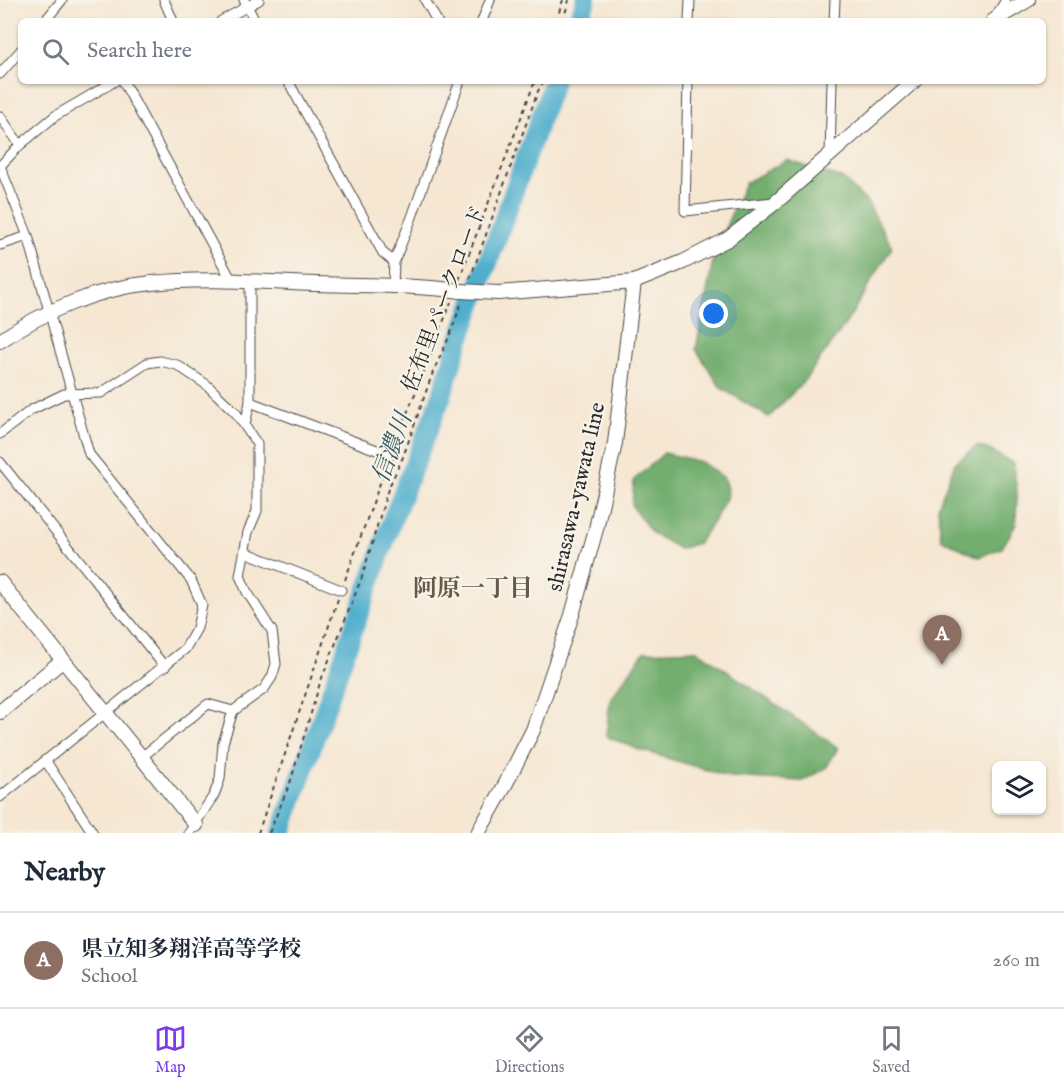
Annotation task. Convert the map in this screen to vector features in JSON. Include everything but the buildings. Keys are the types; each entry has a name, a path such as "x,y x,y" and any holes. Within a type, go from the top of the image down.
{"street":[{"path":"47,18 62,0"},
{"path":"164,0 172,18"},
{"path":"225,18 246,3 259,0"},
{"path":"425,0 435,18"},
{"path":"483,18 490,0"},
{"path":"690,0 690,18"},
{"path":"834,18 835,0"},
{"path":"995,18 1006,0"},
{"path":"998,18 1028,0"},
{"path":"246,3 254,18"},
{"path":"0,74 18,53"},
{"path":"0,797 185,649 197,628 202,605 191,580 89,454 28,236 0,166 20,145 55,116 111,84"},
{"path":"125,84 232,281"},
{"path":"290,84 383,253 394,262"},
{"path":"393,286 394,262 412,218 459,84"},
{"path":"688,84 685,211 776,202"},
{"path":"830,155 832,84"},
{"path":"2,335 83,299 121,288 151,283 250,281 393,286 498,293 634,282 683,262 728,239 776,202 911,84"},
{"path":"0,116 20,145"},
{"path":"0,245 28,236"},
{"path":"245,425 250,402 250,281"},
{"name":"shirasawa-yawata line","path":"478,833 533,730 572,615 596,529 615,444 634,282"},
{"path":"0,434 32,410 64,394 101,393 147,363 160,361 177,365 207,385 236,413 256,444 257,511 248,532 240,576 247,592 272,631 276,664 272,677 264,689 233,711 223,743 220,779 214,795 192,829 143,756 0,582"},
{"path":"250,402 390,455"},
{"path":"0,462 165,667"},
{"path":"244,552 341,590"},
{"path":"2,708 63,660"},
{"path":"143,756 208,704 233,711"},
{"path":"45,760 93,833"}],"path":[{"path":"557,18 563,0"},
{"path":"564,18 569,0"},
{"path":"258,833 390,455 424,372 462,290 534,84"},
{"name":"佐布里パークロード","path":"269,833 290,783 320,683 362,578 388,489 403,457 433,372 450,335 462,290 542,84"}],"green space":[{"path":"787,160 843,179 867,202 892,247 848,320 804,381 769,417 721,388 696,349 715,251 745,183"},
{"path":"977,446 1013,463 1017,492 1016,524 1002,548 979,557 941,539 938,506 955,463"},
{"path":"664,453 701,462 724,478 728,495 698,543 679,549 652,533 632,506 634,480"},
{"path":"697,650 838,748 826,768 802,781 730,777 637,749 606,736 610,699 644,652"}],"waterway":[{"name":"信濃川","path":"579,18 586,0"},
{"name":"信濃川","path":"281,833 393,518 442,395 455,353 553,84"}],"place":[{"name":"県立知多翔洋高等学校","path":"942,665"}],"district":[{"name":"阿原一丁目","path":"473,589"}]}
